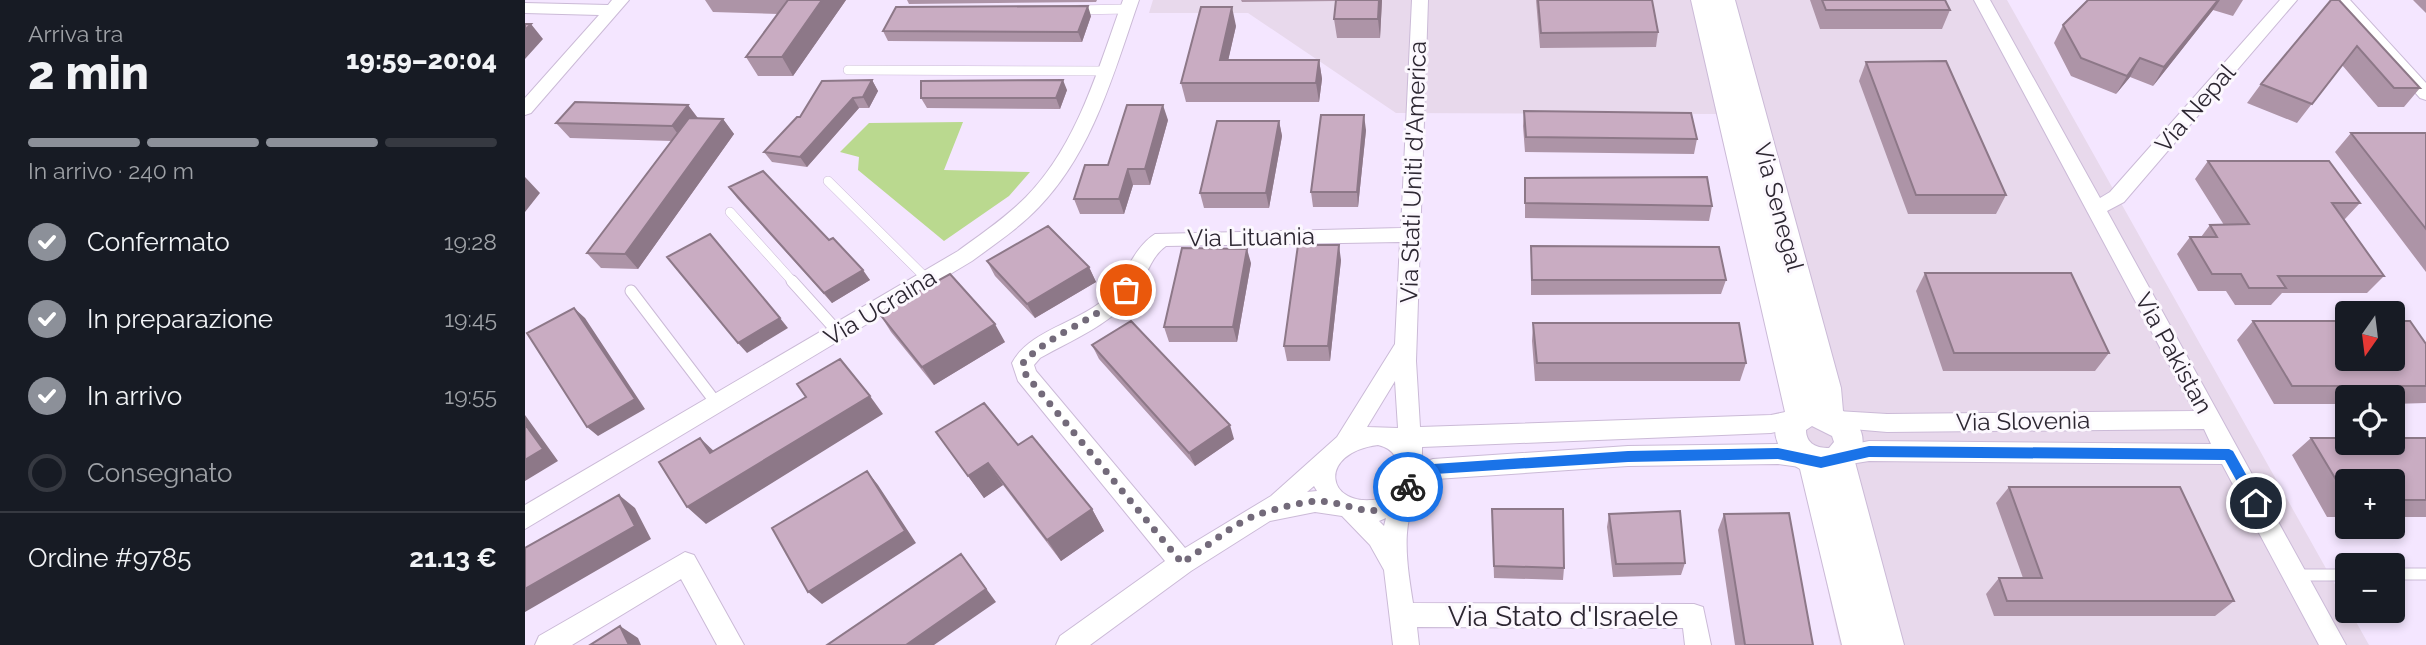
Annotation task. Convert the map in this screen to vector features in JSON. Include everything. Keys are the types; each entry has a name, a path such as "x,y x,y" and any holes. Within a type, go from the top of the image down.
{"main road":[{"name":"Via Senegal","path":"1703,0 1815,417"},
{"name":"Via Senegal","path":"1724,0 1825,388 1815,417"},
{"path":"1826,458 1850,442 1848,434 1815,417 1791,425 1790,439 1826,458 1887,645"},
{"path":"1826,458 1859,645"}],"street":[{"name":"Via Stati Uniti d'America","path":"1406,645 1404,615 1394,564 1397,513 1408,453 1406,344 1420,0"},
{"name":"Via Pakistan","path":"1982,0 2333,645"},
{"name":"Via Nepal","path":"2095,209 2117,197 2289,0"},
{"path":"2341,0 2426,94"},
{"path":"525,8 617,5"},
{"path":"525,109 617,5"},
{"name":"Via Ucraina","path":"525,518 927,279 995,237 1025,212 1046,190 1078,144 1130,5"},
{"name":"Via Lituania","path":"1182,563 1026,375 1023,363 1033,352 1115,301 1137,274 1153,243 1162,239 1410,235"},
{"name":"Via Stati Uniti d'America","path":"1347,440 1406,344"},
{"name":"Via Slovenia","path":"1408,453 1621,428 1771,424 1815,417 1887,423 2210,420"},
{"path":"1069,645 1182,563 1256,515 1279,503 1347,440 1360,435 1408,453 1397,501 1383,509 1367,512 1315,501 1256,515"},
{"name":"Via Slovenia","path":"1408,453 1433,469 1628,456 1778,454 1826,458 1869,451 2229,454"},
{"path":"1328,458 1324,481 1344,506"},
{"name":"Via Stati Uniti d'America","path":"1344,506 1379,537 1394,564"},
{"path":"548,645 685,563 731,645"},
{"name":"Via Stato d'Israele","path":"1404,615 1694,617 1698,645"}],"lane":[{"path":"1059,10 1130,5"},
{"path":"848,70 1106,71"},
{"path":"828,181 927,279"},
{"path":"730,212 838,332"},
{"path":"631,291 717,404"},
{"path":"2405,575 2426,574"},
{"path":"2295,575 2335,575"}],"shaded area":[{"path":"1153,0 2007,0 2335,584 2335,623 2357,623 2369,645 1840,645 1722,114 1396,113 1248,13 1149,13"}],"green space":[{"path":"963,122 944,170 1030,172 1009,196 944,241 858,170 859,157 840,152 869,123"}],"building":[{"path":"788,0 822,0 782,57 746,57"},
{"path":"1336,0 1379,0 1378,19 1334,19"},
{"path":"1538,0 1652,0 1658,32 1541,33"},
{"path":"1822,0 1945,0 1950,10 1826,10"},
{"path":"2088,0 2218,0 2164,67 2140,58 2127,76 2081,58 2063,25"},
{"path":"2331,0 2339,0 2420,88 2394,88 2357,46 2312,104 2261,84"},
{"path":"1088,6 1078,32 883,31 896,7"},
{"path":"1201,7 1232,7 1220,60 1319,60 1316,83 1181,83"},
{"path":"1946,61 2006,195 1916,195 1866,62"},
{"path":"872,80 863,97 853,98 800,157 764,152 800,117 822,81"},
{"path":"1063,80 1056,98 921,98 921,81"},
{"path":"575,102 688,105 672,126 556,123"},
{"path":"1127,105 1163,105 1145,169 1128,169 1119,199 1074,199 1085,165 1108,165"},
{"path":"1524,111 1691,113 1697,139 1526,137"},
{"path":"1321,115 1364,115 1357,192 1311,192"},
{"path":"689,118 723,119 625,254 587,253"},
{"path":"1217,121 1279,121 1266,193 1200,193"},
{"path":"2351,133 2426,133 2426,229"},
{"path":"2208,161 2329,161 2360,203 2332,203 2384,276 2278,276 2286,288 2249,288 2241,274 2212,274 2190,237 2217,237 2210,225 2249,224"},
{"path":"763,171 829,240 833,238 863,270 824,293 729,187"},
{"path":"1707,177 1712,206 1525,203 1525,178"},
{"path":"1048,226 1089,267 1027,304 987,261"},
{"path":"710,234 780,318 738,343 667,257"},
{"path":"1298,245 1339,245 1328,346 1284,346"},
{"path":"1531,246 1719,247 1726,280 1532,280"},
{"path":"1182,248 1247,249 1233,327 1164,327"},
{"path":"1925,273 2071,273 2109,353 1954,353"},
{"path":"950,274 995,324 922,367 879,313"},
{"path":"574,308 635,399 587,427 527,333"},
{"path":"1131,321 1230,425 1189,453 1092,345"},
{"path":"2253,321 2335,321 2335,371 2405,371 2405,321 2410,321 2426,344 2426,386 2292,386"},
{"path":"1533,323 1739,323 1746,363 1537,363"},
{"path":"840,359 870,396 687,507 659,462 700,438 710,453 806,397 797,384"},
{"path":"984,403 1018,445 1032,436 1092,509 1047,540 988,463 968,476 936,432"},
{"path":"525,424 543,449 525,460"},
{"path":"2311,438 2335,438 2335,455 2405,455 2405,438 2426,438 2426,500 2405,500 2405,469 2335,469 2335,478"},
{"path":"867,471 905,531 808,592 772,528"},
{"path":"2009,487 2180,487 2234,601 2007,601 1999,578 2042,578"},
{"path":"619,495 635,526 525,589 525,548"},
{"path":"1492,509 1563,509 1564,568 1494,566"},
{"path":"1680,511 1685,563 1616,564 1609,514"},
{"path":"1789,513 1813,645 1745,645 1724,514"},
{"path":"961,554 986,589 906,645 827,645"},
{"path":"620,626 629,645 590,645"}],"way so far":[{"path":"1126,290 1096,315 1033,352 1023,363 1026,375 1182,563 1256,515 1315,501 1338,503 1351,510 1367,512 1383,509 1397,501 1408,487"}],"route":[{"path":"1408,487 1420,474 1433,469 1628,456 1790,454 1821,462 1869,451 2229,454 2256,503"}]}
